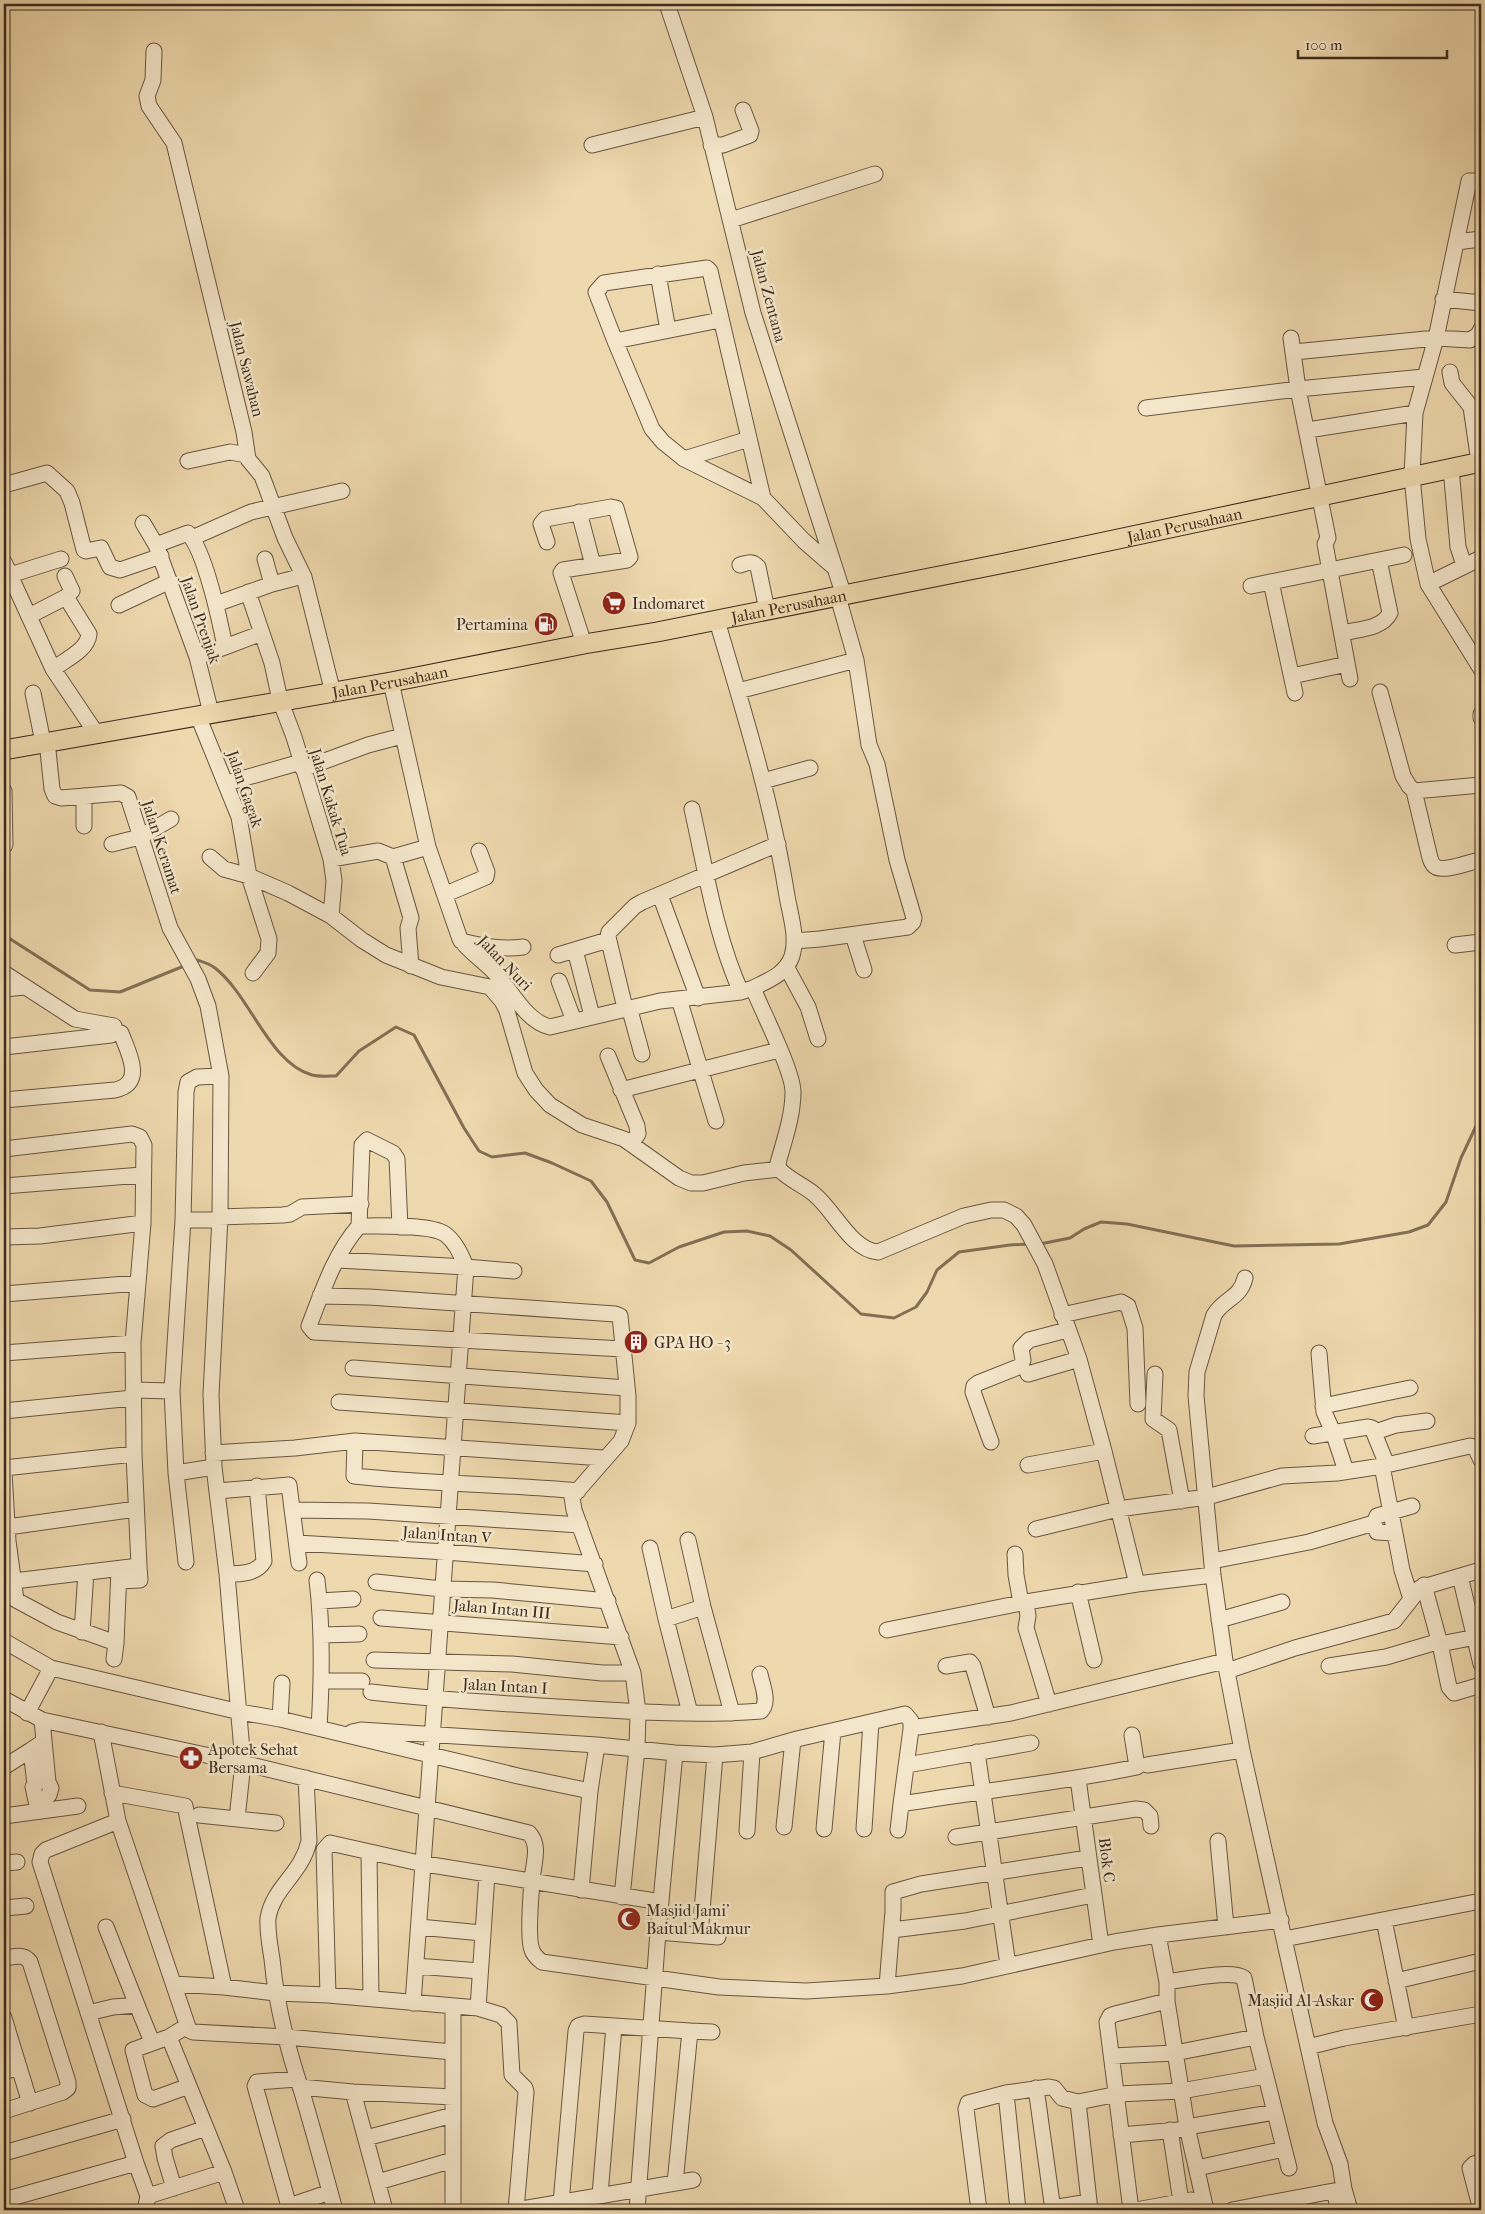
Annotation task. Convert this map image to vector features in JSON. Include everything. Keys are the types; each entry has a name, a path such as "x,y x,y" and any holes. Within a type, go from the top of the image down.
{"main road":[{"name":"Jalan Perusahaan","path":"4,750 391,682 584,644 717,621 1480,462"}],"street":[{"name":"Jalan Zentana","path":"666,4 705,117 753,313 816,514 836,569 856,660 869,746 877,764 897,860 914,918 908,928 853,935"},
{"name":"Jalan Sawahan","path":"154,51 153,80 148,96 149,106 174,144 244,432 247,455 252,465 262,476 285,538 303,576 333,692"},
{"path":"711,145 723,145 750,135 751,131 743,110"},
{"path":"592,144 705,117"},
{"path":"731,220 875,174"},
{"path":"1481,180 1469,181 1436,338 1415,412 1418,539 1432,582 1481,669"},
{"path":"1456,242 1481,239"},
{"path":"763,498 710,271 707,268 604,283 596,292 652,429 663,442 684,459 763,498 804,540 836,569"},
{"path":"658,274 668,330"},
{"path":"1443,299 1481,303"},
{"path":"615,341 720,320"},
{"path":"1292,676 1349,671 1325,544 1320,541 1313,497 1308,430 1298,389 1292,345 1436,338 1470,340 1478,336 1481,329"},
{"path":"1450,372 1452,383 1471,407 1480,462"},
{"path":"1146,408 1298,389 1424,377"},
{"path":"1308,430 1415,412"},
{"path":"684,459 749,439"},
{"path":"188,461 230,452 247,455"},
{"path":"1451,468 1458,547 1464,565"},
{"path":"4,485 47,473 67,492 72,503 84,550 101,548 110,567 113,569 120,570 184,534 188,534 192,538 216,604 225,646"},
{"path":"192,538 235,518 274,505 342,491"},
{"path":"547,542 542,521 614,506 630,554 627,560 563,570 561,573 584,644"},
{"path":"579,512 593,565"},
{"name":"Jalan Prenjak","path":"143,524 159,548 197,657 205,714"},
{"path":"1251,586 1404,555"},
{"path":"1432,582 1481,558"},
{"path":"61,559 6,571 53,669 96,733"},
{"path":"265,559 272,584"},
{"path":"1343,633 1380,624 1390,613 1379,560"},
{"path":"740,565 750,562 758,567 767,610"},
{"path":"29,616 66,597 72,591 65,576"},
{"path":"216,604 272,584 303,576"},
{"path":"119,605 170,581"},
{"path":"1271,582 1295,693"},
{"name":"Jalan Kakak Tua","path":"248,592 272,664 280,700 331,859 334,881 331,916"},
{"path":"53,669 84,647 89,641 89,634 66,597"},
{"path":"717,621 763,781 778,844 794,941 794,949 787,968 808,1007 818,1038"},
{"path":"197,657 262,633"},
{"path":"738,691 856,660"},
{"name":"Jalan Nuri","path":"391,682 428,847 461,941 496,974 506,997 536,1020 550,1027 627,1008 747,990 784,972 787,968"},
{"path":"1380,692 1404,776 1414,791 1430,858 1434,866 1439,869 1480,860"},
{"path":"33,693 45,742"},
{"name":"Jalan Gagak","path":"205,714 244,836 249,876 270,945 268,953 253,973"},
{"path":"227,783 302,765 402,736"},
{"name":"Jalan Keramat","path":"45,742 53,794 61,798 121,793 126,795 170,928 198,979 208,1006 221,1076 220,1219 212,1395 213,1460 228,1574 240,1712 243,1763 237,1819"},
{"path":"763,781 810,768"},
{"path":"1414,791 1481,785"},
{"path":"4,791 6,845"},
{"path":"84,796 84,826"},
{"path":"692,809 716,925 730,967 747,990 779,1050 793,1090 791,1111 778,1164 779,1169"},
{"path":"112,844 140,837 172,819"},
{"path":"642,1054 608,940 609,932 635,906 778,844"},
{"path":"331,859 378,851 393,857 428,847"},
{"path":"446,894 486,877 487,872 479,851"},
{"path":"210,857 224,869 249,876 288,893 331,916 378,950 411,966 441,976 490,987 506,997 507,1011 525,1073 536,1090 550,1105 577,1123 633,1142 679,1178 691,1183 703,1183 744,1173 779,1169 814,1194 830,1210 850,1236 863,1247 870,1251 878,1252 964,1216 991,1210 1004,1210 1016,1216 1026,1228 1038,1249 1078,1359 1104,1451 1137,1584"},
{"path":"393,857 411,918 408,928 411,966"},
{"path":"660,895 698,998"},
{"path":"794,941 853,935 864,970"},
{"path":"558,955 608,940"},
{"path":"461,941 492,948 510,949 523,947"},
{"path":"1455,945 1481,942"},
{"path":"575,950 592,1016"},
{"path":"4,973 75,1019 115,1031 133,1070 126,1086 115,1090 4,1100"},
{"path":"560,981 574,1021"},
{"path":"4,989 25,987"},
{"path":"679,999 716,1121"},
{"path":"4,1047 115,1031"},
{"path":"621,1090 779,1050"},
{"path":"608,1056 637,1126 638,1134 633,1142"},
{"path":"186,1562 176,1473 172,1391 183,1220 187,1086 188,1082 197,1077 221,1076"},
{"path":"4,1149 136,1135 140,1137 144,1145 142,1175 143,1222 133,1343 134,1454 139,1566 119,1575 86,1572 14,1581"},
{"path":"400,1227 397,1159 393,1154 367,1140 362,1145 359,1226 338,1260 320,1296 309,1326 314,1332 623,1349"},
{"path":"4,1186 142,1175"},
{"path":"183,1220 283,1215 290,1214 302,1207 361,1204"},
{"path":"4,1237 40,1236 143,1222"},
{"path":"359,1226 432,1229 446,1234 456,1246 466,1268 413,2003"},
{"path":"338,1260 514,1271"},
{"path":"1245,1278 1239,1293 1218,1309 1214,1315 1197,1372 1196,1396 1207,1497 1212,1568 1226,1666 1242,1750 1325,2123 1340,2164 1339,2210"},
{"path":"4,1294 138,1283"},
{"path":"320,1296 369,1297 616,1314 620,1316 627,1388 628,1423 621,1441 604,1458 572,1497 574,1510 633,1673 638,1712 637,1749 622,1897"},
{"path":"1062,1315 1121,1302 1128,1306 1135,1328 1138,1404"},
{"path":"991,1442 973,1392 974,1386 1021,1366 1023,1360 1021,1348 1026,1342 1067,1330"},
{"path":"4,1353 133,1343"},
{"path":"1319,1353 1323,1406 1346,1472"},
{"path":"1028,1374 1078,1359"},
{"path":"353,1368 627,1388"},
{"path":"1155,1374 1153,1419 1169,1430 1182,1501"},
{"path":"1323,1406 1410,1388"},
{"path":"4,1411 133,1394 172,1391"},
{"path":"339,1402 628,1423"},
{"path":"1374,1432 1396,1425 1427,1421"},
{"path":"1313,1436 1368,1427 1374,1432 1384,1466 1390,1512 1404,1579 1411,1599"},
{"path":"355,1441 354,1476 450,1484 578,1490"},
{"path":"176,1473 213,1460 355,1441 604,1458"},
{"path":"1036,1529 1118,1509 1207,1497 1282,1476 1346,1472 1384,1466 1470,1446 1475,1447 1481,1460"},
{"path":"1028,1465 1104,1451"},
{"path":"4,1468 134,1454"},
{"path":"4,1472 7,1536 14,1581 10,1596 57,1622 116,1643"},
{"path":"217,1491 257,1486 288,1485 297,1543 298,1564"},
{"path":"228,1574 253,1571 258,1569 264,1561 265,1555 257,1486"},
{"path":"1394,1533 1379,1534 1374,1523 1376,1516 1412,1506"},
{"path":"7,1536 136,1509"},
{"path":"292,1510 368,1511 448,1518 580,1525"},
{"path":"887,1630 1023,1602 1137,1584 1212,1568 1374,1523"},
{"path":"688,1540 703,1607 732,1713"},
{"name":"Jalan Intan V","path":"297,1543 595,1564"},
{"path":"650,1548 690,1713"},
{"path":"1015,1554 1016,1575 1028,1616 1026,1628 1049,1704"},
{"path":"918,1727 988,1718 1226,1666 1394,1621 1416,1591 1424,1585 1481,1570"},
{"path":"82,1632 86,1572"},
{"path":"114,1658 119,1575"},
{"path":"1460,1576 1478,1636 1481,1664"},
{"path":"317,1580 320,1601 322,1681 319,1728"},
{"path":"376,1582 442,1589 492,1590 608,1602"},
{"path":"1424,1585 1440,1642 1449,1687 1454,1693 1481,1685"},
{"path":"1078,1592 1094,1660"},
{"path":"320,1601 353,1599"},
{"path":"1219,1620 1282,1602"},
{"path":"666,1619 703,1607"},
{"name":"Jalan Intan III","path":"381,1618 621,1637"},
{"path":"321,1635 359,1634"},
{"path":"1329,1666 1386,1658 1440,1642 1478,1636"},
{"path":"4,1641 51,1668 240,1712 280,1719 430,1756 590,1792"},
{"path":"374,1660 438,1661 633,1673"},
{"path":"946,1666 970,1662 974,1666 988,1718"},
{"path":"27,1712 51,1668"},
{"name":"Jalan Intan I","path":"322,1681 366,1686 435,1699 638,1712 732,1713 761,1710 764,1708 766,1703 760,1674"},
{"path":"280,1719 282,1683"},
{"path":"4,1699 42,1720 243,1763 529,1833 535,1839 536,1847 532,1882 530,1939 536,1958 542,1962 719,1987 806,1991 887,1986 962,1976 1008,1964 1100,1945 1158,1935 1280,1920"},
{"path":"346,1735 361,1730 597,1744 675,1753 714,1755 752,1752 792,1740 905,1714 909,1717 912,1729 898,1830"},
{"path":"42,1720 32,1768 43,1796"},
{"path":"864,1830 871,1722"},
{"path":"824,1829 833,1731"},
{"path":"101,1732 118,1821 187,2026 193,2032 286,2037 453,2052"},
{"path":"901,1804 1078,1779 1137,1767 1132,1734"},
{"path":"784,1826 792,1740"},
{"path":"907,1765 1031,1743"},
{"path":"581,1890 590,1792 597,1744"},
{"path":"4,1767 37,1746"},
{"path":"37,1746 43,1796"},
{"path":"1147,1765 1242,1750"},
{"path":"747,1831 752,1752"},
{"path":"978,1752 1008,1964"},
{"path":"637,2210 658,1932 675,1753"},
{"path":"700,1935 714,1755"},
{"path":"4,1771 32,1768"},
{"path":"306,1778 307,1851 294,1875 278,1891 268,1917 275,1993 335,2210"},
{"name":"Blok C","path":"1078,1779 1100,1945"},
{"path":"112,1793 185,1806 224,1987"},
{"path":"4,1816 43,1796 78,1806"},
{"path":"956,1837 1144,1810 1150,1816 1151,1826"},
{"path":"199,1815 276,1823"},
{"path":"118,1821 46,1850 40,1862 123,2119 146,2203 174,2188 224,2172"},
{"path":"1218,1841 1226,1927"},
{"path":"328,1996 324,1850 330,1843 424,1864 661,1902"},
{"path":"369,1853 371,1999"},
{"path":"887,1986 892,1930 892,1892 921,1884 1088,1858"},
{"path":"478,2008 486,1874"},
{"path":"892,1930 965,1920 1094,1895"},
{"path":"1284,1939 1481,1901"},
{"path":"4,1908 26,1906"},
{"path":"1384,1920 1406,2028"},
{"path":"106,1926 152,2042"},
{"path":"419,1927 482,1933"},
{"path":"658,1932 718,1937"},
{"path":"1136,2210 1204,2204 1187,2128 1167,2001 1167,1982 1158,1935"},
{"path":"4,1958 22,1956 30,1962 68,2082 68,2088 63,2092 4,2111"},
{"path":"1396,1981 1481,1961"},
{"path":"416,1966 480,1971"},
{"path":"1167,1982 1225,1975 1241,1976 1245,1983 1256,2037 1289,2168"},
{"path":"174,1984 478,2008 501,2015 509,2023 512,2076 525,2088 516,2210 694,2180"},
{"path":"1131,2210 1121,2135 1118,2094 1107,2022 1110,2016 1167,2001"},
{"path":"88,2013 113,2007 137,2005"},
{"path":"449,2209 453,2160 452,2007"},
{"path":"1308,2047 1344,2038 1481,2014"},
{"path":"4,2018 11,2069 30,2103"},
{"path":"561,2203 576,2031 578,2026 584,2024 712,2032"},
{"path":"187,2026 169,2037 133,2050 145,2095 153,2099 189,2086"},
{"path":"600,2195 614,2026"},
{"path":"675,2183 690,2031"},
{"path":"169,2037 224,2172 237,2210"},
{"path":"1112,2056 1175,2053 1256,2037"},
{"path":"979,2210 966,2109 968,2103 1006,2093 1036,2088 1054,2088 1062,2098 1078,2102 1118,2094 1181,2091 1266,2076"},
{"path":"330,2192 290,2208 255,2086 257,2082 299,2083 354,2092 453,2097"},
{"path":"1036,2088 1052,2209 1090,2206 1078,2102"},
{"path":"354,2092 385,2210"},
{"path":"1006,2093 1018,2210"},
{"path":"1121,2135 1187,2128 1275,2112"},
{"path":"366,2138 453,2114"},
{"path":"4,2152 123,2119"},
{"path":"174,2188 163,2146 171,2140 206,2128"},
{"path":"1170,2130 1176,2205"},
{"path":"1197,2168 1284,2148"},
{"path":"378,2182 453,2160"},
{"path":"1481,2162 1474,2164 1470,2168 1481,2210"},
{"path":"4,2200 136,2163"},
{"path":"1232,2210 1293,2205 1339,2190"},
{"path":"1339,2190 1350,2210"}],"waterway":[{"path":"4,935 90,990 120,992 184,966"},
{"path":"195,961 197,960 215,968 239,994 272,1043 284,1057 297,1068 312,1075 336,1076 359,1051 396,1027 414,1035 464,1128 479,1151 492,1157 525,1153 591,1181 607,1202 635,1260 649,1263 679,1247 724,1232 747,1231 770,1236 791,1250 861,1314 894,1318 916,1307 927,1292 937,1270 959,1252 1029,1244"},
{"path":"1040,1244 1070,1238 1084,1229 1101,1222 1127,1224 1234,1246 1339,1244 1409,1232 1428,1225 1446,1202 1461,1158 1476,1126 1481,1124"}],"place":[{"name":"Indomaret","path":"614,603"},
{"name":"Pertamina","path":"546,624"},
{"name":"GPA HO - 3","path":"636,1342"},
{"name":"Apotek Sehat Bersama","path":"191,1758"},
{"name":"Masjid Jami' Baitul Makmur","path":"629,1919"},
{"name":"Masjid Al-Askar","path":"1372,2000"}]}
